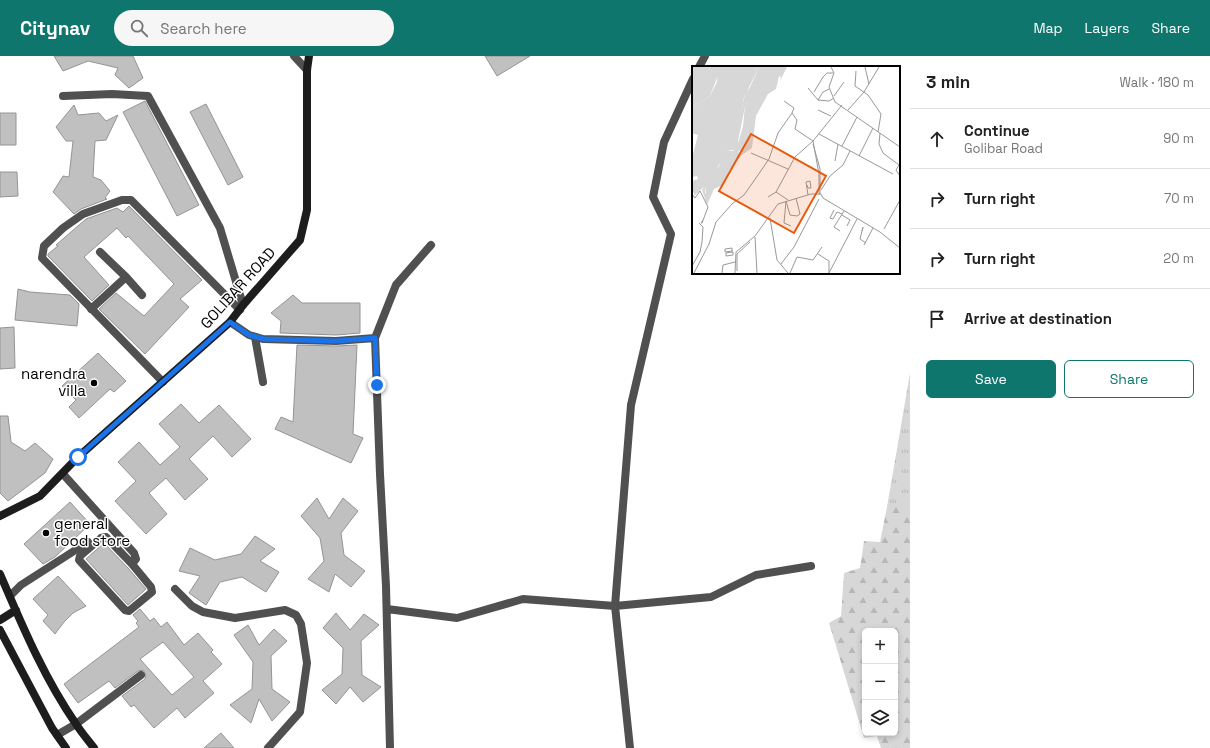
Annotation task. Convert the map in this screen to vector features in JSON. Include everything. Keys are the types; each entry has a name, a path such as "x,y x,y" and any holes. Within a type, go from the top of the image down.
{"street":[{"path":"294,56 307,70"},
{"name":"GOLIBAR ROAD","path":"0,516 40,496 78,457 230,322 300,240 307,210 307,70 309,56"},
{"path":"700,66 705,56"},
{"path":"630,748 615,606 631,405 671,234 653,197 664,142 692,81"},
{"path":"63,96 112,94 148,96 220,228 242,307"},
{"path":"163,382 42,258 44,246 63,228 83,214 122,200 132,200 242,307"},
{"path":"390,748 387,609 375,338 396,285 431,245"},
{"path":"100,252 142,295"},
{"path":"91,309 126,277"},
{"path":"230,322 255,338 336,341 375,338"},
{"path":"255,338 263,382"},
{"path":"62,474 134,553 136,559 132,564"},
{"path":"106,537 132,564 151,587 152,592 129,610 125,610 79,560 80,556 85,551 101,538 106,537"},
{"path":"10,596 21,585 88,542"},
{"path":"387,609 457,618 523,599 615,606 711,597 756,575 811,566"},
{"path":"0,574 51,684 76,724 94,748"},
{"path":"175,588 192,606 203,612 235,618 285,610 296,615 302,624 307,663 300,712 268,748"},
{"path":"0,620 16,610"},
{"path":"0,630 24,676 57,735 66,748"},
{"path":"57,735 76,724 141,675"}],"green space":[{"path":"910,373 910,507 887,507"},
{"path":"887,507 910,507 910,748 881,748 877,736 898,736 898,628 862,628 862,731 829,623 841,616 844,573 860,568 864,541 880,542"},
{"path":"863,736 877,736 864,738"}],"building":[{"path":"54,56 133,56 143,78 129,88 115,75 118,68 88,61 63,71"},
{"path":"485,56 530,56 497,76"},
{"path":"145,101 199,205 177,216 123,112"},
{"path":"206,104 243,177 228,185 190,112"},
{"path":"74,105 78,115 99,113 106,121 118,115 106,140 95,141 93,177 101,180 110,191 105,198 107,199 81,209 74,214 53,192 63,176 69,177 73,141 66,141 56,127"},
{"path":"0,113 16,113 16,145 0,145"},
{"path":"0,172 17,172 18,196 0,197"},
{"path":"129,206 202,280 180,299 189,307 145,354 99,309 116,293 144,316 174,284 128,236 126,238 117,228 84,257 109,285 92,301 48,256 48,254 58,246 56,245 86,219 117,208 123,212"},
{"path":"18,289 30,292 70,295 79,304 77,326 15,320"},
{"path":"293,295 302,303 360,303 360,333 336,335 280,333 281,321 271,313"},
{"path":"14,327 15,368 0,369 0,328"},
{"path":"297,345 357,345 353,434 363,438 351,463 275,429 281,417 293,422"},
{"name":"narendra villa","path":"98,353 126,381 114,392 110,389 79,418 69,407 76,400 62,386"},
{"path":"181,404 199,423 219,405 251,439 232,457 213,436 189,459 208,479 185,500 166,478 149,493 167,514 146,534 115,501 136,481 118,462 139,442 160,465 180,447 159,424"},
{"path":"0,416 8,416 11,442 25,451 35,443 53,459 45,473 8,501 0,493"},
{"path":"317,498 329,519 343,498 358,511 341,533 344,555 365,571 351,587 335,574 329,592 308,579 324,561 320,538 301,516"},
{"path":"70,502 90,524 55,557 43,564 24,544"},
{"path":"255,536 275,549 260,561 279,572 266,592 242,577 220,582 206,605 189,593 200,576 179,571 190,548 215,560 241,554"},
{"path":"104,543 146,589 128,605 86,559"},
{"path":"58,576 86,606 73,613 55,634 43,621 48,615 33,599"},
{"path":"140,609 150,621 154,618 161,627 167,622 184,645 198,633 213,650 211,652 222,664 203,681 214,693 185,718 177,708 154,728 134,705 131,707 122,696 145,679 146,675 143,670 138,671 115,688 109,681 78,703 64,684 139,627 136,623 138,621 133,615","holes":["163,642 194,677 172,695 140,659"]},
{"path":"336,613 350,630 364,614 379,625 361,641 362,675 381,687 363,702 350,687 336,704 322,690 342,674 343,648 323,628"},
{"path":"248,625 259,645 274,629 287,641 271,656 272,689 290,702 272,721 259,699 251,723 230,705 252,689 253,662 234,635"},
{"path":"221,733 234,748 204,748"}],"place":[{"name":"narendra villa","path":"94,383"},
{"name":"general food store","path":"46,533"}],"route":[{"path":"78,457 230,322 249,335 255,338 264,339 336,341 375,338 377,385"}]}
